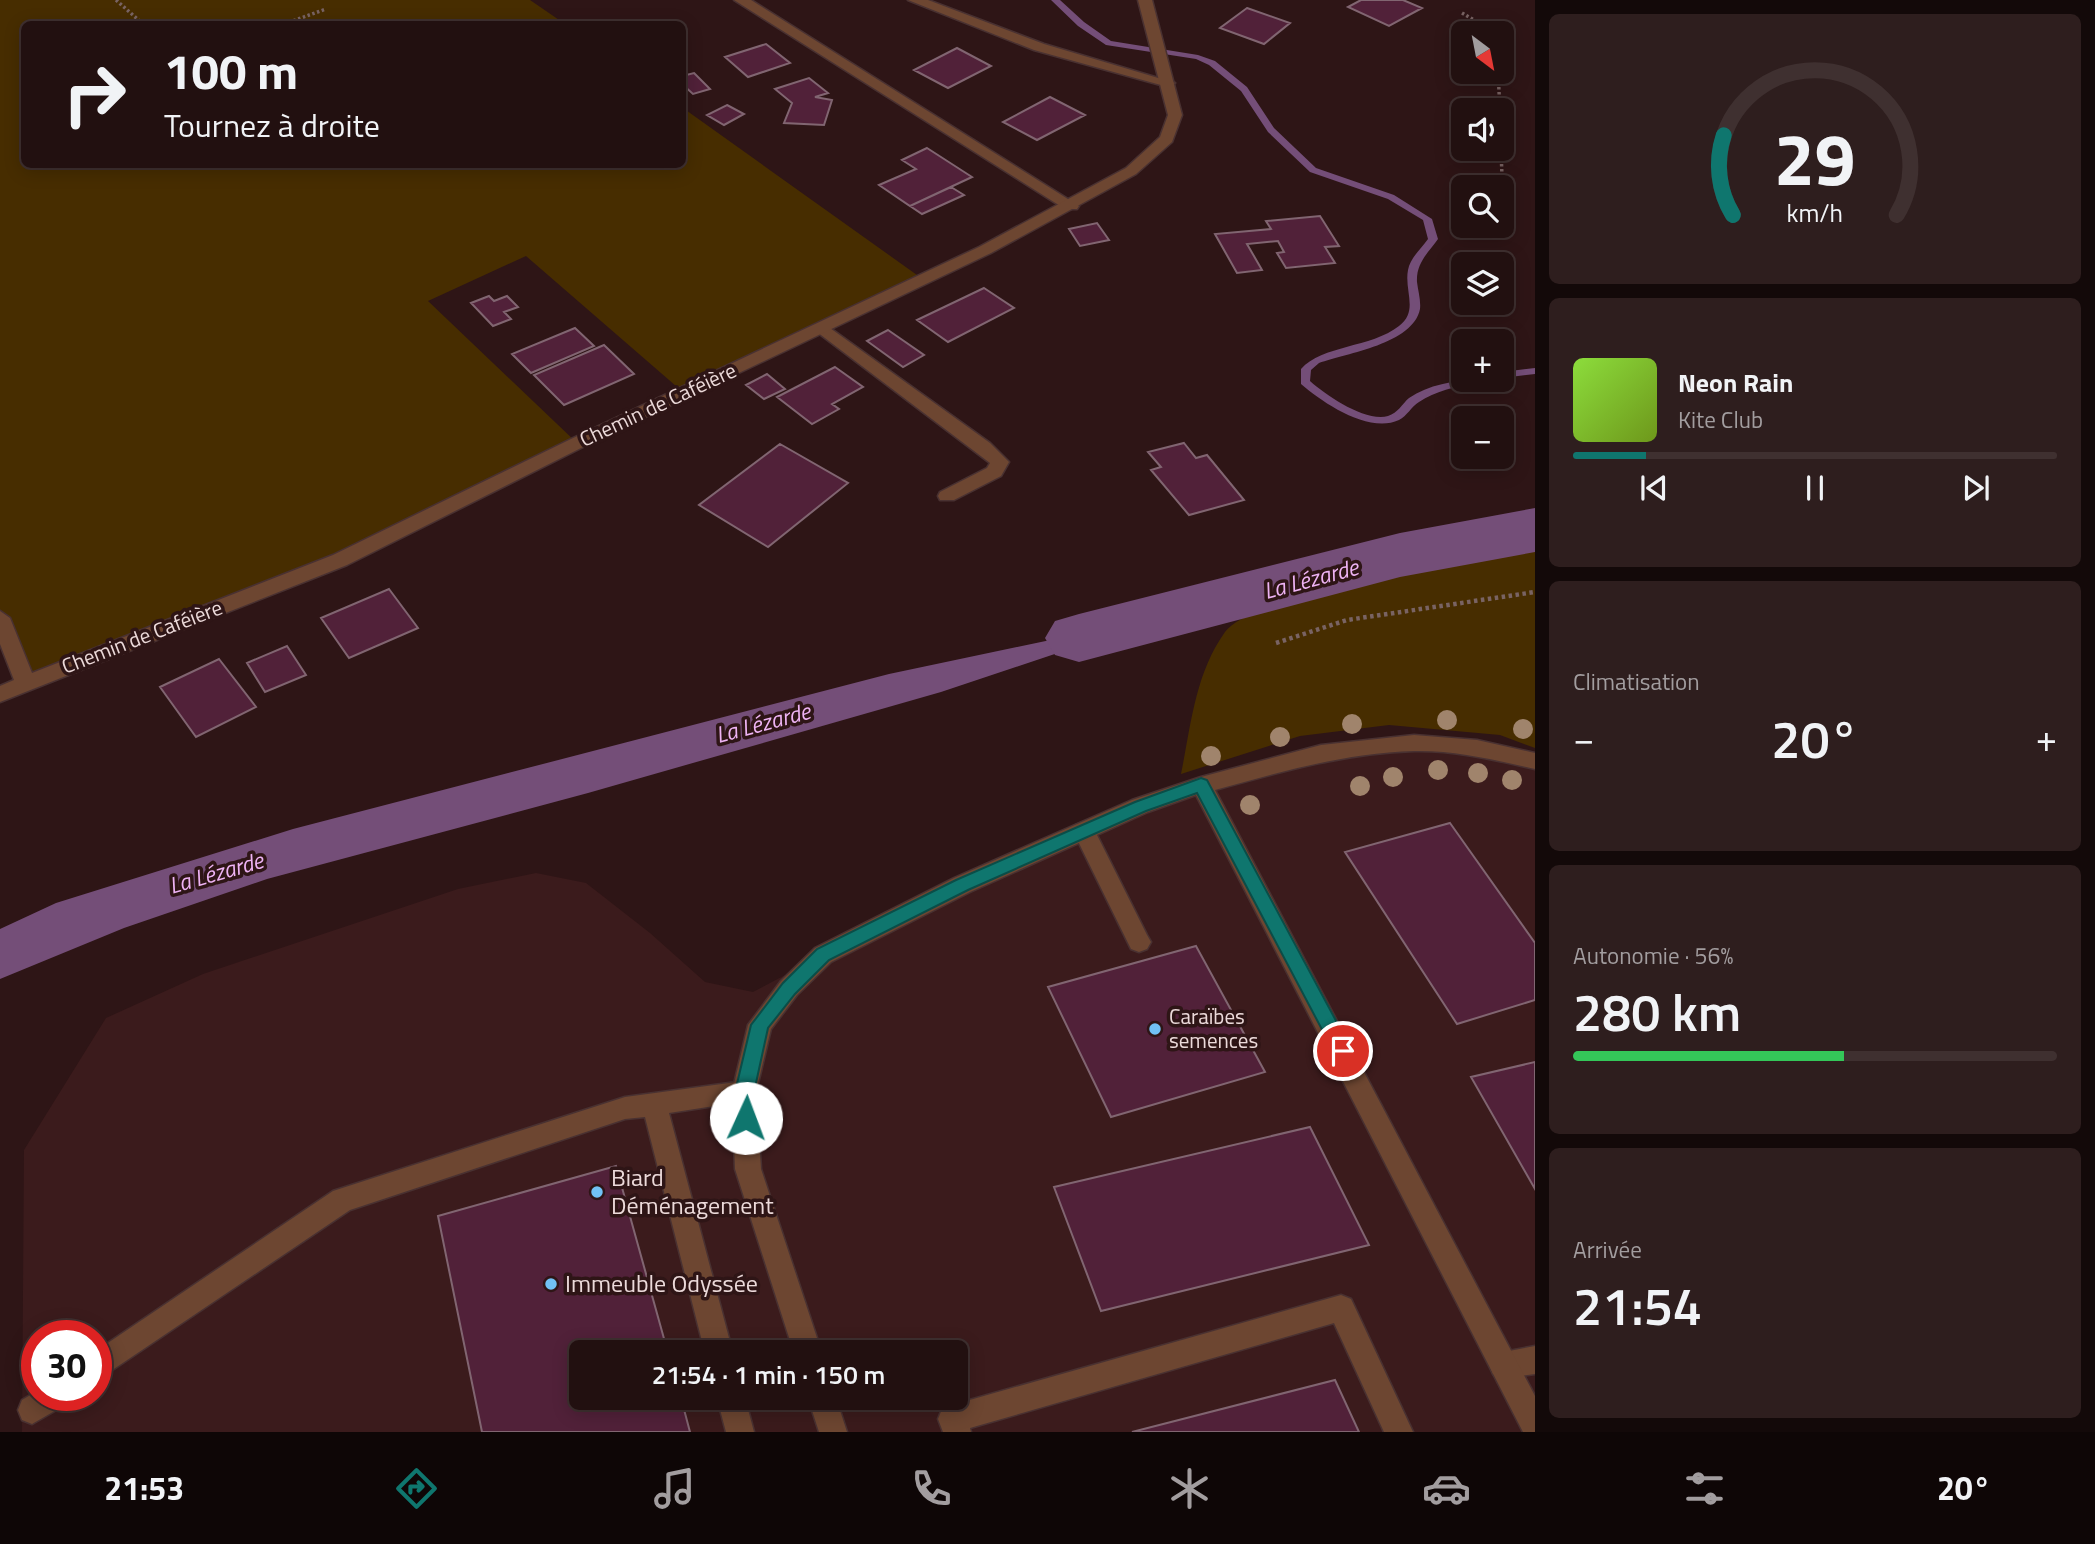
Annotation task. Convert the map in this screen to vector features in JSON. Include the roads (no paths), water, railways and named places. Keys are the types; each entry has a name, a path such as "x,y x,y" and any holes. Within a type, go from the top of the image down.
{"street":[{"path":"741,0 1071,206"},
{"path":"915,0 1039,47 1168,83"},
{"name":"Chemin de Caféière","path":"0,694 340,560 1071,206 1130,171 1167,139 1175,115 1162,56 1145,0"},
{"path":"823,328 984,447 1000,462 994,472 947,496"},
{"path":"0,618 25,682"},
{"path":"804,1340 748,1169 744,1092 760,1025 789,988 823,955 962,885 1084,831 1201,785 1321,753 1413,743 1477,748 1535,761"},
{"path":"1201,785 1535,1425"},
{"path":"1084,831 1139,942"},
{"path":"112,1356 342,1200 625,1108 744,1092"},
{"path":"654,1104 716,1340"},
{"path":"957,1432 952,1419 1341,1307 1399,1432"},
{"path":"1503,1364 1535,1360"},
{"path":"734,1410 740,1432"},
{"path":"826,1410 833,1432"}],"water":[{"path":"1174,614 941,692 588,793 267,879 124,928 0,979 0,929 56,903 293,829 889,674"}],"waterway":[{"path":"1055,0 1081,24 1109,43 1198,57 1212,63 1244,89 1271,130 1313,170 1391,197 1427,219 1433,239 1413,270 1415,308 1411,319 1402,328 1374,343 1315,361 1306,369 1305,382 1322,396 1347,410 1360,416 1384,420 1394,418 1427,393 1451,386"},
{"path":"1514,374 1535,371"},
{"name":"La Lézarde","path":"1079,638 1400,555 1535,530"}],"place":[{"name":"Caraïbes semences","path":"1155,1029"},
{"name":"Biard Déménagement","path":"597,1192"},
{"name":"Immeuble Odyssée","path":"551,1284"}]}
